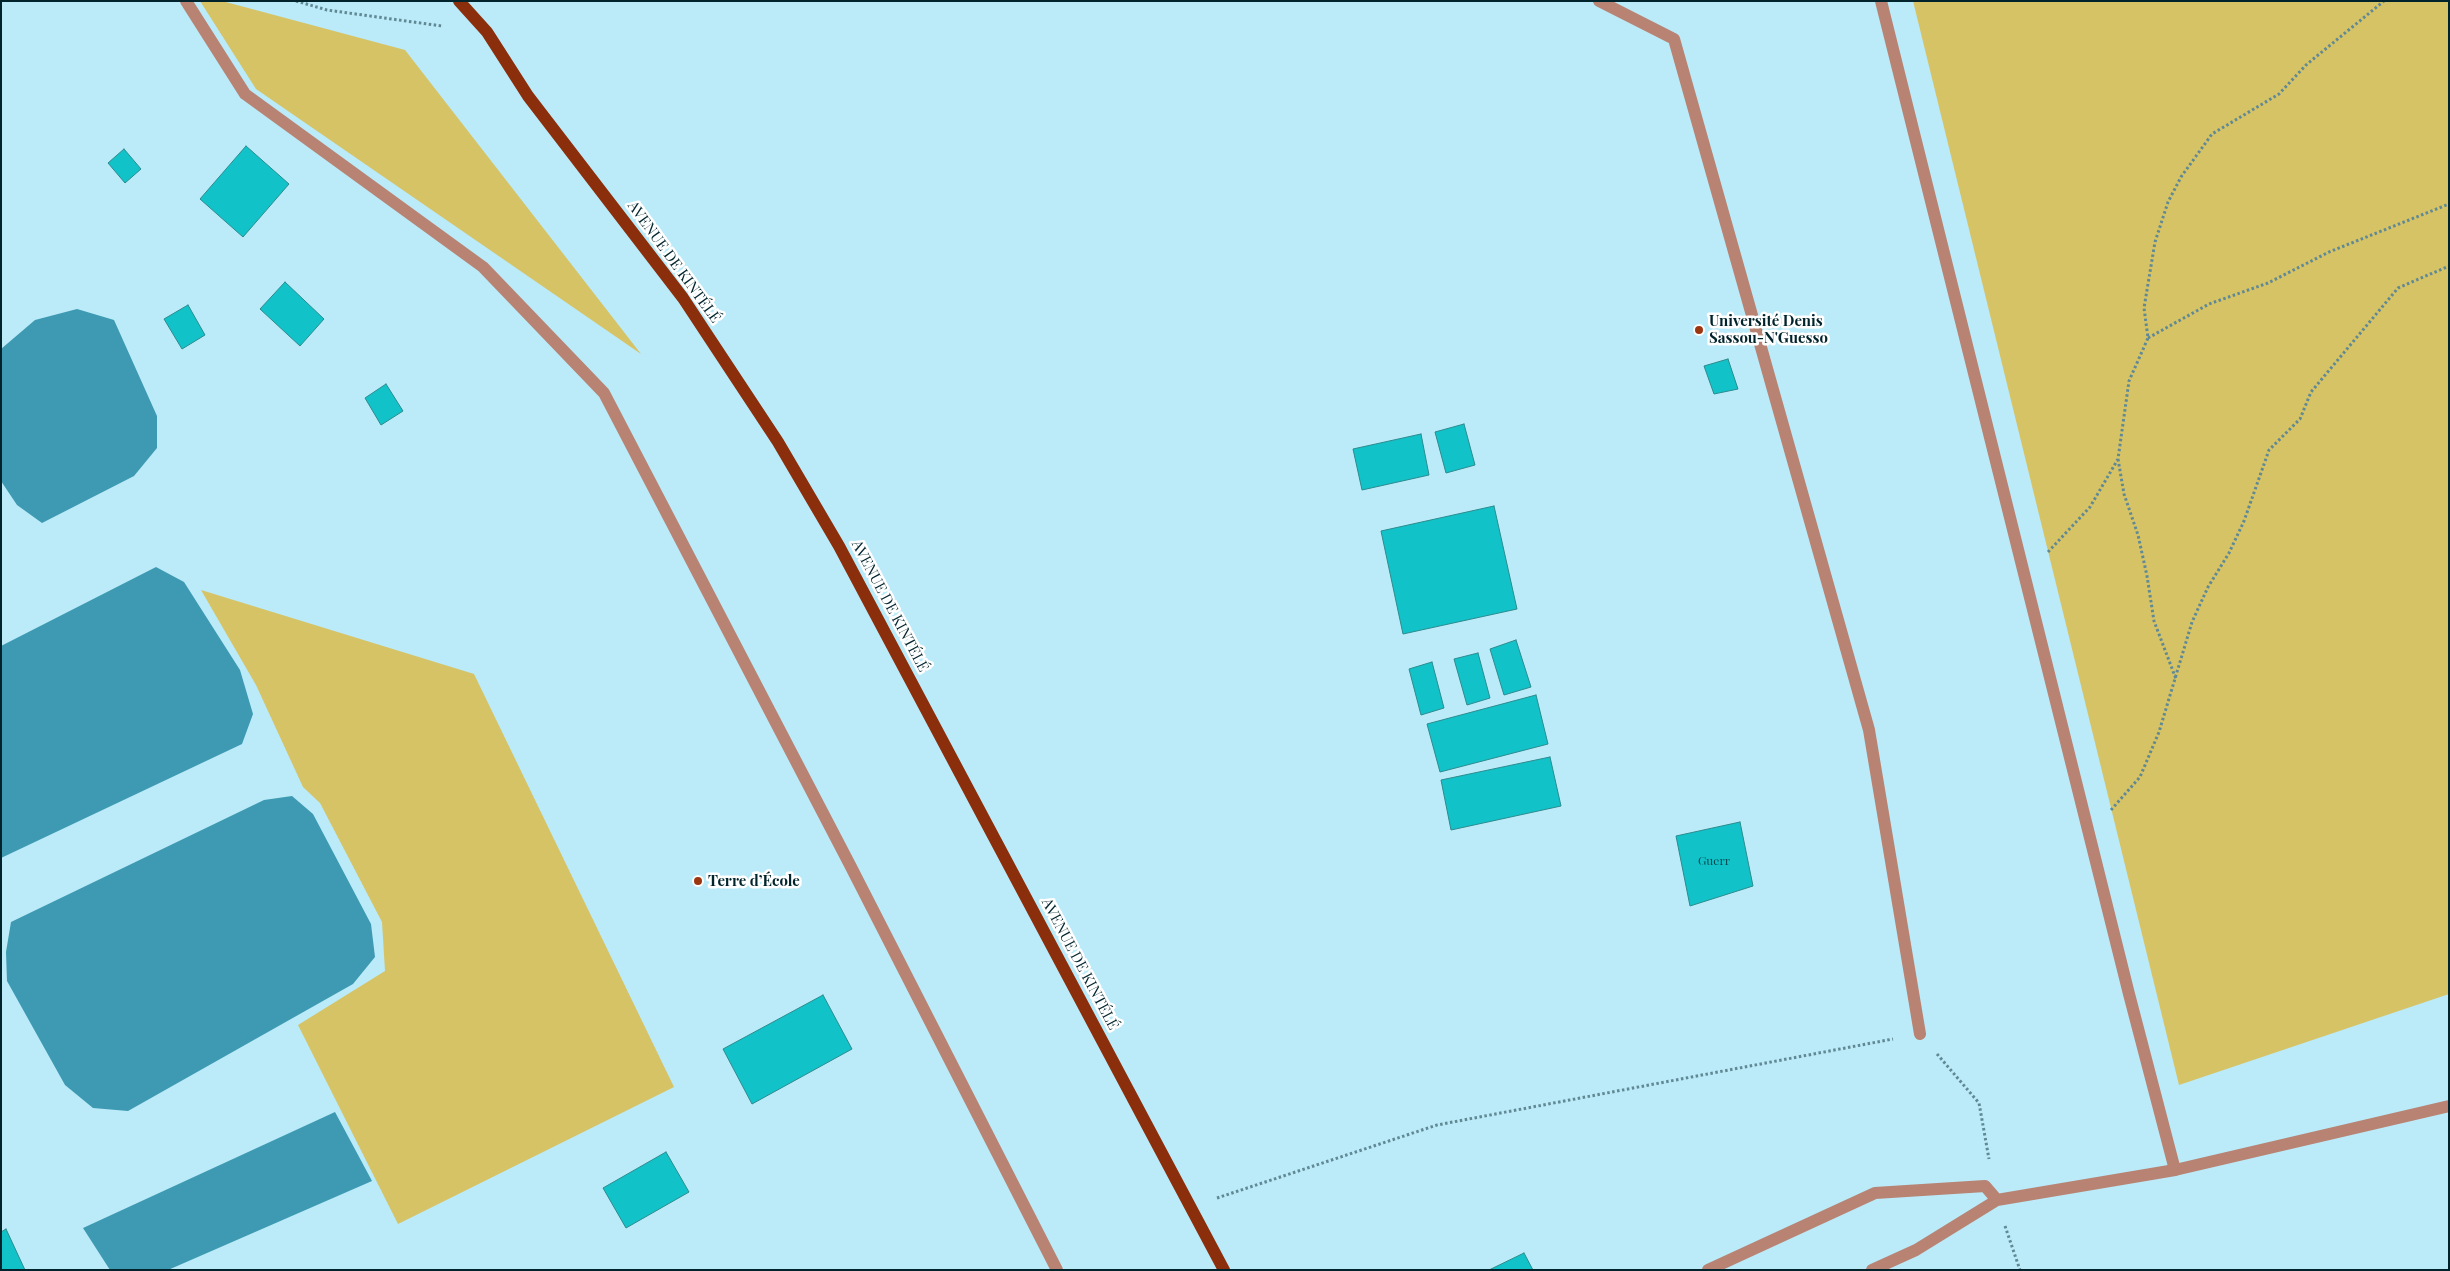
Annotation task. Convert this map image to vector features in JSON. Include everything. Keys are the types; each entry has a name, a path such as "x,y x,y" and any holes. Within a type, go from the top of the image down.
{"main road":[{"name":"AVENUE DE KINTÉLÉ","path":"459,1 487,32 528,96 683,298 778,442 840,546 1224,1270"}],"street":[{"path":"186,1 245,94 483,268 604,393 841,848 1057,1270"},
{"path":"1599,1 1674,39 1869,730 1920,1034"},
{"path":"1881,1 2026,576 2089,835 2175,1170"},
{"path":"1872,1270 1916,1250 1997,1200 2175,1170 2449,1106"},
{"path":"1708,1270 1875,1193 1984,1186 1997,1200"}],"path":[{"path":"296,1 327,10 487,32"},
{"path":"2176,679 2154,621 2138,535 2124,494 2118,458 2129,381 2148,338 2144,308 2155,242 2168,202 2182,176 2212,134 2279,94 2306,66 2384,1"},
{"path":"2148,338 2209,304 2268,283 2329,252 2449,204"},
{"path":"2089,835 2140,777 2176,679 2184,643 2192,622 2208,587 2229,553 2244,521 2269,450 2300,419 2311,392 2398,288 2449,266"},
{"path":"2026,576 2090,507 2118,458"},
{"path":"1190,1206 1437,1124 1920,1034 1979,1103 1997,1200 2020,1270"}],"shaded area":[{"path":"200,1 222,1 405,50 641,354 256,89"},
{"path":"1913,1 2449,1 2449,994 2179,1085"},
{"path":"201,590 474,674 674,1087 398,1224 298,1025 385,971 382,922 320,803 303,787 256,685"}],"water":[{"path":"77,309 114,320 157,416 157,448 134,476 42,523 17,505 1,481 1,349 35,320"},
{"path":"156,567 184,582 240,670 253,714 242,744 1,858 1,646"},
{"path":"292,796 313,814 371,924 375,957 353,984 128,1111 93,1108 65,1085 7,981 6,952 11,922 264,800"},
{"path":"335,1112 372,1181 168,1270 110,1270 83,1228"}],"building":[{"path":"246,146 289,184 243,237 200,199"},
{"path":"124,149 141,169 125,183 108,163"},
{"path":"285,282 324,319 300,346 260,309"},
{"path":"188,305 205,335 182,349 164,319"},
{"path":"1728,359 1738,389 1714,394 1704,366"},
{"path":"386,384 403,411 381,425 365,398"},
{"path":"1464,424 1475,465 1446,473 1435,432"},
{"path":"1421,434 1429,475 1362,490 1353,449"},
{"path":"1494,506 1517,609 1403,634 1381,531"},
{"path":"1516,640 1531,687 1504,695 1490,649"},
{"path":"1478,653 1490,698 1467,705 1454,659"},
{"path":"1432,662 1444,708 1421,715 1409,669"},
{"path":"1536,695 1548,744 1440,772 1427,724"},
{"path":"1550,757 1561,806 1451,830 1441,780"},
{"path":"1740,822 1753,886 1690,906 1676,836"},
{"path":"823,995 852,1049 752,1104 723,1049"},
{"path":"666,1152 689,1192 626,1228 603,1188"},
{"path":"6,1229 25,1270 1,1270 1,1232"},
{"path":"1524,1253 1533,1270 1489,1270"}],"place":[{"name":"Université Denis Sassou-N'Guesso","path":"1699,330"},
{"name":"Terre d’École","path":"698,881"}]}
